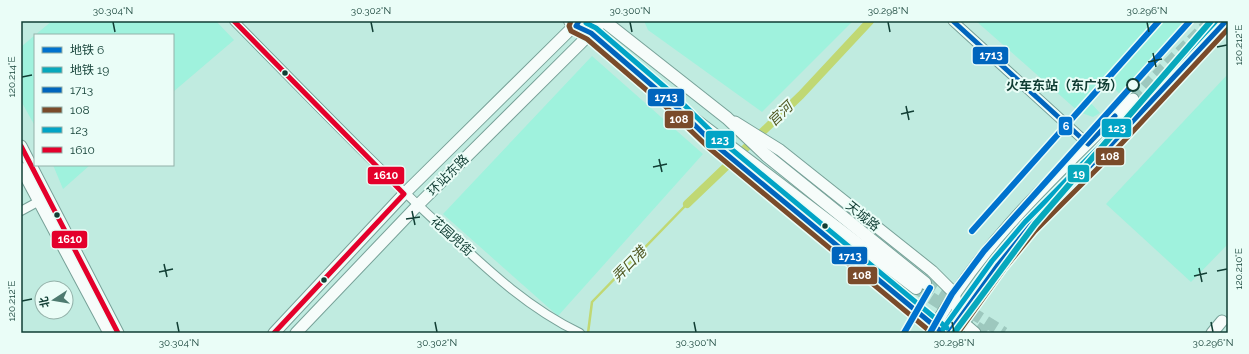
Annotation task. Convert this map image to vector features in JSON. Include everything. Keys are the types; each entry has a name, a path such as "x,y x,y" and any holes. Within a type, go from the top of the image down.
{"main road":[{"name":"环站东路","path":"296,333 418,205 603,21"},
{"name":"天城路","path":"603,21 727,118 740,130 768,149 932,271 954,293"},
{"name":"环站东路","path":"274,333 404,194 575,23"},
{"name":"天城路","path":"575,23 591,33 749,167 936,331"},
{"path":"936,331 954,293 997,238 1133,98"},
{"path":"949,333 960,320 998,265 1030,226 1144,110"},
{"name":"天城路","path":"727,118 757,134 768,149 921,285 749,167"},
{"path":"21,146 43,199 109,333"},
{"path":"21,168 43,199 118,333"},
{"path":"954,293 960,320 975,333"},
{"path":"1212,333 1222,321"}],"street":[{"name":"花园兜街","path":"234,21 404,194 522,299 560,323 580,333"},
{"path":"952,21 1088,144"},
{"path":"21,211 43,199"}],"shaded area":[{"path":"52,21 216,21 234,40 174,91 174,34 36,34"},
{"path":"644,21 853,21 762,112 648,30"},
{"path":"976,21 1188,21 1120,94 1108,83 1090,102 1100,113 1093,117 1079,112"},
{"path":"34,36 34,124 21,101 21,47"},
{"path":"592,56 703,154 558,316 443,214"},
{"path":"1228,74 1228,244 1191,282 1106,204"},
{"path":"53,166 89,166 63,189"}],"waterway":[{"name":"官河","path":"687,204 801,95 870,21"},
{"name":"弄口港","path":"588,333 592,302 687,204"}],"tunnel":[{"path":"1133,99 1210,21"},
{"path":"1145,109 1218,28"},
{"path":"925,283 1004,333"},
{"path":"916,288 986,333"}],"metro line":[{"name":"6","path":"972,231 1159,21"},
{"name":"6","path":"930,333 952,294 984,251 1190,21"},
{"name":"19","path":"954,333 1035,224 1211,21"},
{"name":"6","path":"904,333 930,288"}],"transit line":[{"name":"1610","path":"234,21 404,194 274,333"},
{"name":"108","path":"571,21 569,26 571,31 587,39 664,105 709,148 932,333"},
{"name":"1713","path":"579,21 576,26 591,33 669,100 713,143 943,333"},
{"name":"1713","path":"953,21 1088,144 1115,116"},
{"name":"123","path":"943,329 992,261 1025,222 1099,147 1216,21"},
{"name":"1713","path":"949,333 998,265 1030,226 1104,152 1226,21"},
{"name":"123","path":"586,23 596,28 674,95 718,138 947,328"},
{"name":"108","path":"958,333 1004,269 1035,231 1109,157 1228,29"},
{"name":"1610","path":"21,146 118,333"}],"place":[{"name":"火车东站（东广场）","path":"1133,85"}]}
